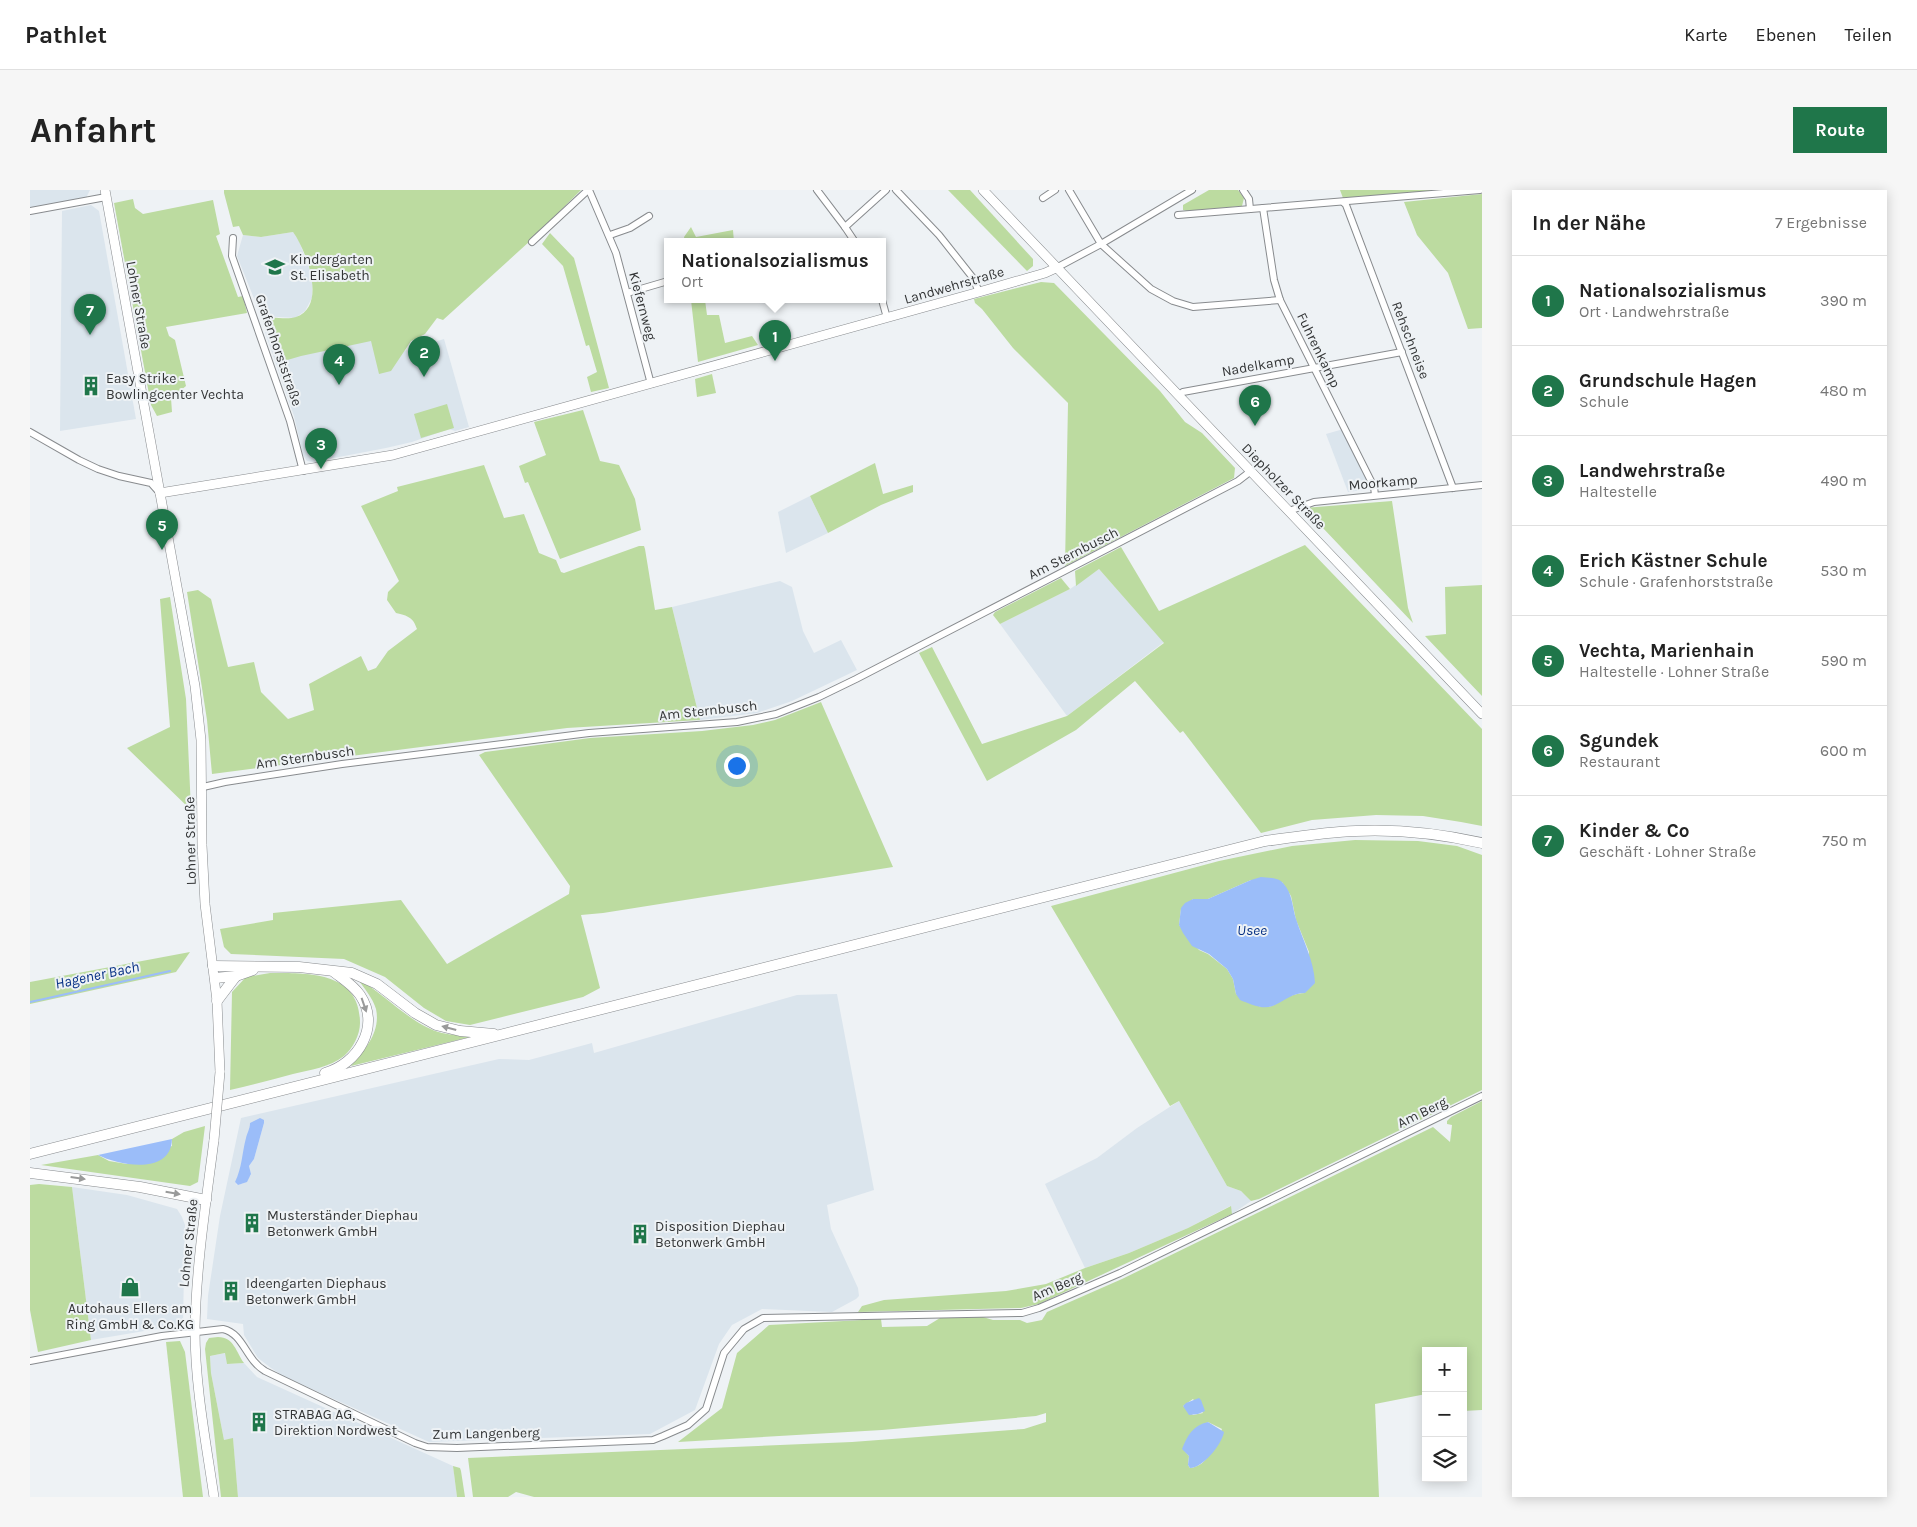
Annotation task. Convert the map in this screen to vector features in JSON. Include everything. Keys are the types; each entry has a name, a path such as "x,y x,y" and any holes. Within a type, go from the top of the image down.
{"main road":[{"name":"Diepholzer Straße","path":"983,190 1482,714"},
{"name":"Lohner Straße","path":"105,193 195,686 201,740 203,787 202,846 205,904 215,978 220,1072 214,1140 199,1256 195,1331 200,1395 214,1497"},
{"name":"Landwehrstraße","path":"160,493 393,455 887,318 1045,273 1056,268"},
{"path":"30,1154 1265,841 1357,830 1397,831 1449,836 1482,843"},
{"path":"213,966 299,967 352,973 368,979 386,990 415,1013 436,1024 460,1031 498,1035"},
{"path":"215,978 236,976 258,968"},
{"path":"290,1088 303,1079 333,1071 349,1061 358,1051 366,1036 368,1019 361,996 350,984 332,970"},
{"path":"217,1001 236,976"},
{"path":"30,1172 140,1187 206,1200"}],"street":[{"name":"Kiefernweg","path":"589,190 610,235 651,384"},
{"path":"532,242 589,190"},
{"path":"817,190 852,238"},
{"path":"845,227 886,190"},
{"path":"896,190 939,235 973,278 979,292"},
{"path":"1043,198 1055,190"},
{"path":"1069,190 1101,244 1151,289 1173,301 1193,307 1280,300"},
{"path":"1056,268 1101,244 1192,190"},
{"path":"1243,190 1249,199 1250,210"},
{"path":"1178,215 1480,190"},
{"path":"30,211 105,193"},
{"name":"Rehschneise","path":"1343,202 1453,488"},
{"name":"Fuhrenkamp","path":"1263,208 1274,280 1280,300 1374,487 1375,495"},
{"path":"610,235 630,228 649,216"},
{"name":"Grafenhorststraße","path":"233,238 232,256 290,421 303,471"},
{"path":"627,293 664,282"},
{"path":"883,303 887,318"},
{"name":"Nadelkamp","path":"1179,395 1183,392 1402,352"},
{"path":"30,432 98,469 151,483 160,493"},
{"name":"Am Sternbusch","path":"203,787 342,764 589,734 737,722 776,714 864,675 1238,481 1251,471"},
{"name":"Moorkamp","path":"1289,511 1314,502 1482,485"},
{"name":"Am Berg","path":"663,1436 688,1425 706,1409 724,1353 744,1330 763,1318 1022,1313 1039,1308 1128,1269 1482,1096"},
{"name":"Zum Langenberg","path":"195,1331 224,1329 231,1331 237,1335 251,1361 265,1372 427,1447 457,1448 644,1440 663,1436"},
{"path":"30,1361 195,1331"}],"shaded area":[{"path":"30,190 90,190 86,198 30,208"},
{"path":"91,205 99,211 136,419 60,431 62,211"},
{"name":"Kindergarten St. Elisabeth","path":"293,232 299,241 313,279 312,298 305,311 295,318 261,316 237,256 243,235 261,237"},
{"path":"265,332 370,338 387,356 444,339 469,427 455,431 449,429 412,442 386,448 313,462 307,461 303,455 294,416"},
{"path":"1347,428 1378,488 1348,492 1326,434"},
{"path":"810,496 828,533 786,553 778,512"},
{"path":"1099,569 1164,642 1067,716 1000,624 1070,589"},
{"path":"780,581 792,587 803,631 814,653 841,640 857,670 792,701 757,713 700,720 672,607"},
{"path":"837,994 874,1190 827,1205 831,1229 858,1288 859,1296 832,1312 762,1309 732,1325 719,1344 695,1410 650,1434 429,1442 283,1376 258,1358 244,1335 243,1324 207,1319 208,1296 220,1216 241,1118 499,1059 529,1060 592,1043 594,1053 797,995","holes":["264,1123 254,1159 249,1166 251,1175 244,1183 237,1185 235,1182 239,1175 250,1127"]},
{"path":"1179,1101 1227,1186 1241,1191 1251,1201 1232,1214 1230,1206 1188,1228 1129,1253 1085,1268 1045,1184 1097,1158 1137,1128"},
{"path":"72,1187 127,1195 177,1209 185,1225 183,1322 180,1325 91,1340"},
{"path":"226,1353 227,1364 244,1363 257,1377 453,1466 457,1497 238,1497 233,1439 224,1440 211,1373 210,1356"}],"green space":[{"path":"224,190 581,190 530,241 443,320 437,318 425,334 411,341 391,371 379,374 371,341 284,361 278,344 273,345 261,316 293,318 306,311 311,302 313,290 308,264 293,232 261,237 243,235 239,226 233,227"},
{"path":"948,190 970,190 1033,259 1033,266 1027,271"},
{"path":"1209,190 1238,190 1244,198 1242,206 1183,210 1183,205"},
{"path":"1340,190 1446,190 1343,198"},
{"path":"1482,194 1482,328 1468,329 1448,273 1417,235 1404,202"},
{"path":"133,199 135,208 143,214 213,200 220,234 216,236 238,297 243,296 247,313 166,327 169,336 175,340 186,386 171,398 172,412 157,416 151,405 114,203"},
{"path":"691,227 696,237 733,230 734,238 684,238"},
{"path":"550,233 574,258 609,388 591,392 587,377 597,372 589,345 586,346 563,266 542,244"},
{"path":"1041,282 1054,283 1160,391 1185,422 1202,433 1235,468 1234,478 1065,566 1068,403 1013,348 975,303 974,299"},
{"path":"691,303 705,303 707,315 719,315 725,343 752,336 758,345 698,362"},
{"path":"712,374 716,393 697,397 695,379"},
{"path":"447,404 454,428 421,438 414,414"},
{"path":"583,410 600,461 619,465 635,499 641,530 560,559 528,482 525,483 519,466 546,455 534,422"},
{"path":"875,463 883,494 913,485 913,492 881,505 828,533 810,496"},
{"path":"484,465 504,518 524,514 539,553 556,560 561,572 564,573 639,546 644,546 655,610 672,607 700,720 567,728 212,774 207,720 187,592 198,590 211,599 228,667 254,662 261,692 288,719 314,710 309,684 361,656 368,671 376,668 388,651 417,629 412,619 396,613 387,600 388,592 399,581 361,506 398,491 397,487"},
{"path":"1392,501 1408,608 1413,623 1304,508"},
{"path":"1305,545 1482,729 1482,826 1423,816 1376,815 1312,820 1261,833 1183,731 1180,733 1135,681 1076,730 987,781 919,653 932,647 982,744 1067,716 1164,643 1099,569 1076,586 1075,571 1121,547 1159,611"},
{"path":"1061,578 1070,589 1000,624 993,615 995,612"},
{"path":"1482,585 1482,696 1425,636 1446,634 1445,587"},
{"path":"170,597 186,699 191,810 127,748 170,727 160,599"},
{"path":"821,702 893,867 581,915 600,988 583,997 470,1025 446,1021 424,1008 385,977 344,959 231,954 224,947 220,929 273,920 273,913 401,900 447,964 569,894 570,886 479,755 485,752 590,738 702,731 753,725 775,720"},
{"path":"1355,840 1418,841 1457,846 1482,855 1482,1090 1259,1199 1251,1201 1241,1191 1227,1186 1179,1101 1170,1106 1051,906 1219,861 1292,846","holes":["1251,880 1282,882 1291,896 1296,920 1309,952 1305,993 1286,998 1268,1007 1260,1006 1236,994 1233,979 1227,969 1208,954 1199,950 1179,925 1181,909 1193,899 1208,899"]},
{"path":"190,952 176,972 30,1004 30,982"},
{"path":"270,973 315,975 329,978 342,984 351,993 358,1006 360,1028 357,1037 347,1053 333,1063 230,1090 232,992 246,977"},
{"path":"357,978 409,1016 431,1029 442,1033 470,1037 351,1066 371,1040 377,1017 373,1001"},
{"path":"1482,1101 1482,1410 1467,1411 1467,1347 1422,1347 1422,1395 1375,1404 1379,1497 534,1497 516,1492 508,1497 473,1497 468,1458 852,1442 1024,1429 1046,1422 1046,1413 1036,1416 882,1430 678,1442 722,1408 737,1353 769,1325 881,1319 882,1327 927,1326 940,1318 983,1317 993,1320 1020,1320 1027,1323 1042,1320 1047,1312 1122,1279 1433,1127 1450,1142 1452,1125 1447,1124 1447,1121","holes":["1193,1399 1203,1413 1193,1415 1183,1406","1208,1422 1222,1429 1207,1459 1197,1466 1190,1468 1188,1465 1189,1456 1183,1449 1192,1433"]},
{"path":"205,1126 198,1182 190,1186 41,1165 98,1155 109,1161 127,1164 172,1146 172,1139 184,1132"},
{"path":"30,1185 72,1187 91,1340 38,1352 30,1310"},
{"path":"1231,1206 1232,1214 1039,1304 1021,1308 858,1312 862,1306 884,1300 1006,1291 1046,1284 1129,1253 1188,1228"},
{"path":"218,1337 231,1342 244,1363 227,1364 225,1353 210,1356 211,1373 224,1440 233,1438 238,1497 221,1497 205,1349 209,1338"},
{"path":"180,1341 185,1352 203,1497 183,1497 166,1342"},
{"path":"453,1466 460,1468 465,1497 457,1497"}],"water":[{"name":"Usee","path":"1261,877 1278,880 1283,883 1289,892 1296,919 1310,958 1315,983 1305,993 1293,995 1271,1007 1257,1006 1240,1000 1236,994 1233,979 1227,969 1209,954 1192,946 1179,925 1181,908 1185,903 1193,899 1208,899"},
{"path":"260,1118 264,1120 264,1123 254,1159 249,1166 251,1174 247,1182 238,1185 235,1182 241,1166 250,1123"},
{"path":"172,1139 169,1150 163,1158 154,1163 143,1165 131,1164 98,1155"},
{"path":"1199,1398 1205,1411 1189,1415 1183,1406"},
{"path":"1208,1422 1224,1432 1220,1443 1206,1460 1190,1468 1188,1465 1189,1456 1182,1449 1194,1428"}],"waterway":[{"name":"Hagener Bach","path":"30,1002 170,971"}],"place":[{"name":"Kindergarten St. Elisabeth","path":"275,267"},
{"name":"Kinder & Co","path":"90,335"},
{"name":"Nationalsozialismus","path":"775,361"},
{"name":"Grundschule Hagen","path":"424,377"},
{"name":"Erich Kästner Schule","path":"339,385"},
{"name":"Easy Strike - Bowlingcenter Vechta","path":"91,386"},
{"name":"Sgundek","path":"1255,426"},
{"name":"Landwehrstraße","path":"321,469"},
{"name":"Vechta, Marienhain","path":"162,550"},
{"name":"Musterständer Diephau Betonwerk GmbH","path":"252,1223"},
{"name":"Disposition Diephau Betonwerk GmbH","path":"640,1234"},
{"name":"Autohaus Ellers am Ring GmbH & Co.KG","path":"130,1287"},
{"name":"Ideengarten Diephaus Betonwerk GmbH","path":"231,1291"},
{"name":"STRABAG AG, Direktion Nordwest","path":"259,1422"}]}
